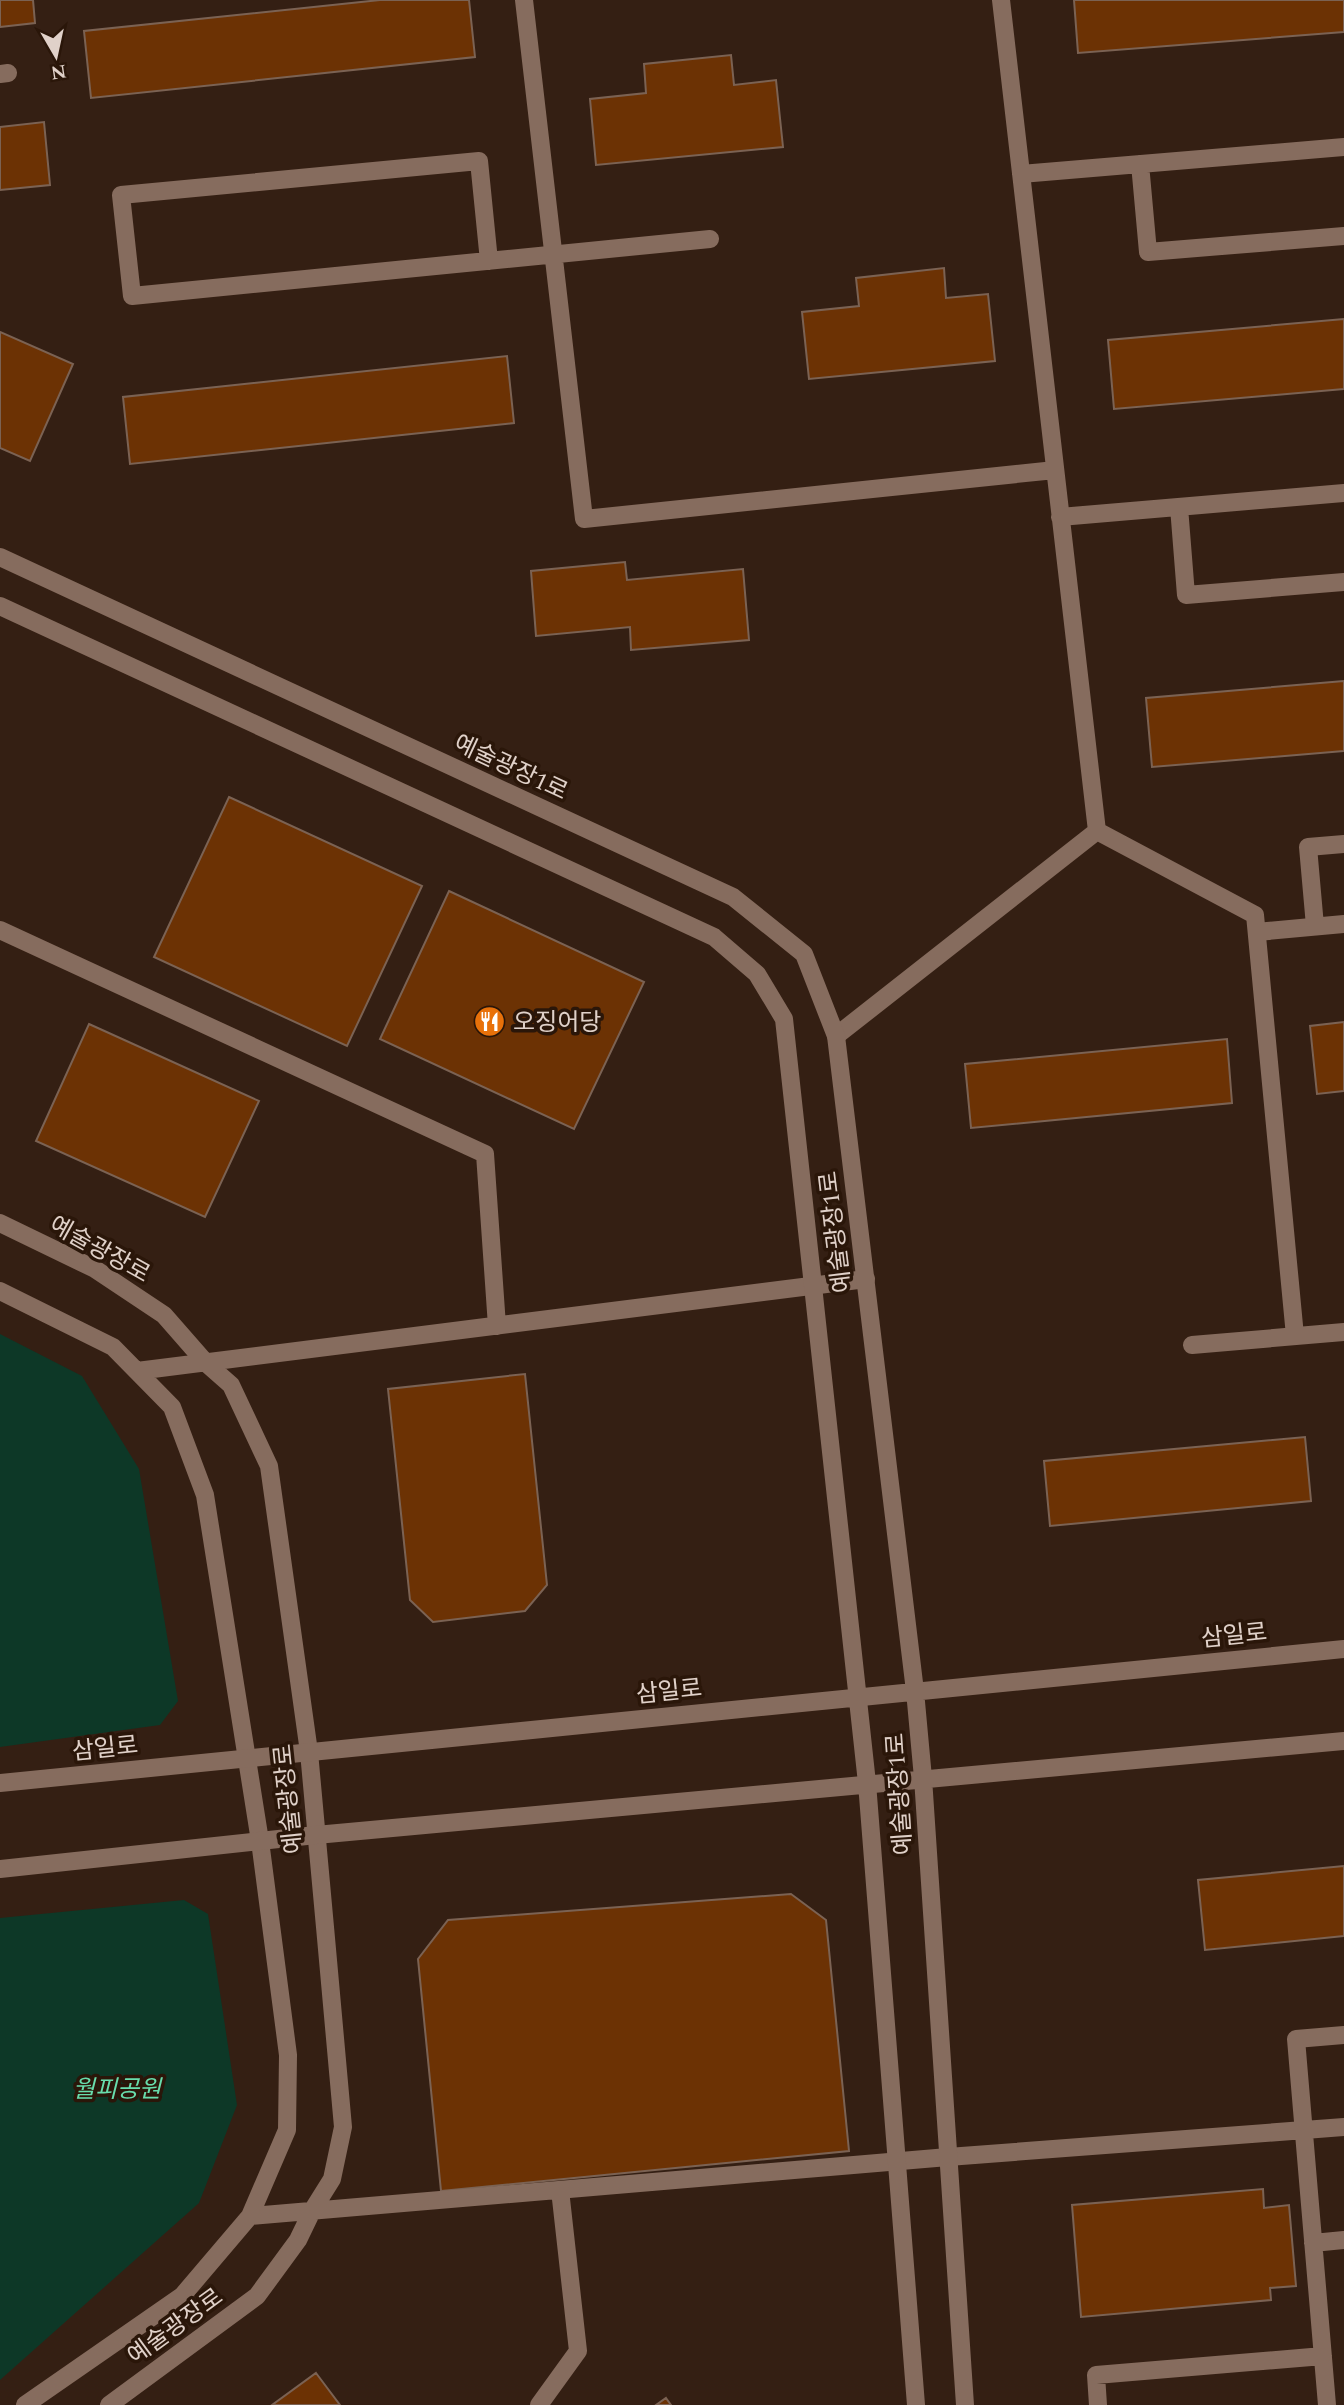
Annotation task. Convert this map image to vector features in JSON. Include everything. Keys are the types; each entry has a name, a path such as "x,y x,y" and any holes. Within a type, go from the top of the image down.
{"street":[{"path":"524,0 584,519 1055,470"},
{"path":"1001,0 1097,831"},
{"path":"1021,174 1344,147"},
{"path":"489,261 479,161 121,195 132,296 489,261 554,254 710,239"},
{"path":"1140,164 1148,252 1344,236"},
{"path":"1060,517 1344,493"},
{"path":"1179,507 1186,595 1344,582"},
{"name":"예술광장1로","path":"0,557 733,897 804,954 836,1036 915,1691 965,2405"},
{"name":"예술광장1로","path":"0,606 714,937 757,974 784,1019 859,1697 916,2405"},
{"path":"1097,831 1255,915 1295,1336"},
{"path":"836,1036 1097,831"},
{"path":"1315,926 1308,847 1344,844"},
{"path":"1257,932 1344,924"},
{"path":"0,930 485,1154 497,1326"},
{"name":"예술광장로","path":"0,1223 94,1269 164,1315 205,1363 231,1385 269,1466 309,1752 343,2127 332,2179 298,2240 257,2297 109,2405"},
{"path":"137,1371 866,1279"},
{"name":"예술광장로","path":"0,1291 113,1348 172,1407 205,1495 260,1841 288,2055 287,2130 250,2217 182,2296 25,2405"},
{"path":"1192,1345 1344,1332"},
{"name":"삼일로","path":"0,1783 1344,1649"},
{"path":"0,1869 316,1835 1344,1741"},
{"path":"1327,2405 1296,2039 1344,2035"},
{"path":"250,2217 897,2161 1344,2127"},
{"path":"539,2405 578,2351 560,2190"},
{"path":"1313,2243 1344,2240"},
{"path":"1098,2405 1096,2375 1323,2356"}],"green space":[{"path":"0,1334 82,1376 139,1469 178,1701 160,1725 0,1747"},
{"name":"월피공원","path":"184,1900 208,1914 237,2105 199,2203 0,2380 0,1918"}],"building":[{"path":"0,0 33,0 35,23 0,27"},
{"path":"380,0 469,0 475,57 91,98 84,31"},
{"path":"1074,0 1344,0 1344,32 1078,53"},
{"path":"731,55 734,85 776,80 783,147 596,165 590,99 646,93 644,64"},
{"path":"44,122 50,185 0,190 0,127"},
{"path":"944,268 946,298 988,294 995,361 809,379 802,312 859,306 856,278"},
{"path":"1344,319 1344,389 1114,409 1108,340"},
{"path":"0,332 73,364 30,461 0,448"},
{"path":"507,356 514,423 130,464 123,397"},
{"path":"625,562 627,580 743,569 749,640 631,650 630,627 536,636 531,571"},
{"path":"1344,681 1344,751 1152,767 1146,698"},
{"path":"229,797 422,886 347,1046 154,957"},
{"path":"449,891 644,982 574,1129 380,1039"},
{"path":"1344,1022 1344,1091 1317,1094 1310,1026"},
{"path":"89,1024 259,1101 205,1217 36,1141"},
{"path":"1227,1039 1232,1103 971,1128 965,1064"},
{"path":"525,1374 547,1585 525,1611 433,1622 410,1600 388,1389"},
{"path":"1305,1437 1311,1501 1050,1526 1044,1461"},
{"path":"1344,1866 1344,1936 1205,1950 1198,1880"},
{"path":"791,1894 826,1920 849,2151 441,2191 418,1959 448,1920"},
{"path":"1263,2189 1264,2208 1289,2205 1296,2286 1270,2288 1271,2300 1081,2317 1072,2205"},
{"path":"316,2373 340,2405 272,2405"},
{"path":"666,2398 671,2405 656,2405"}],"place":[{"name":"오징어당","path":"490,1022"}]}
